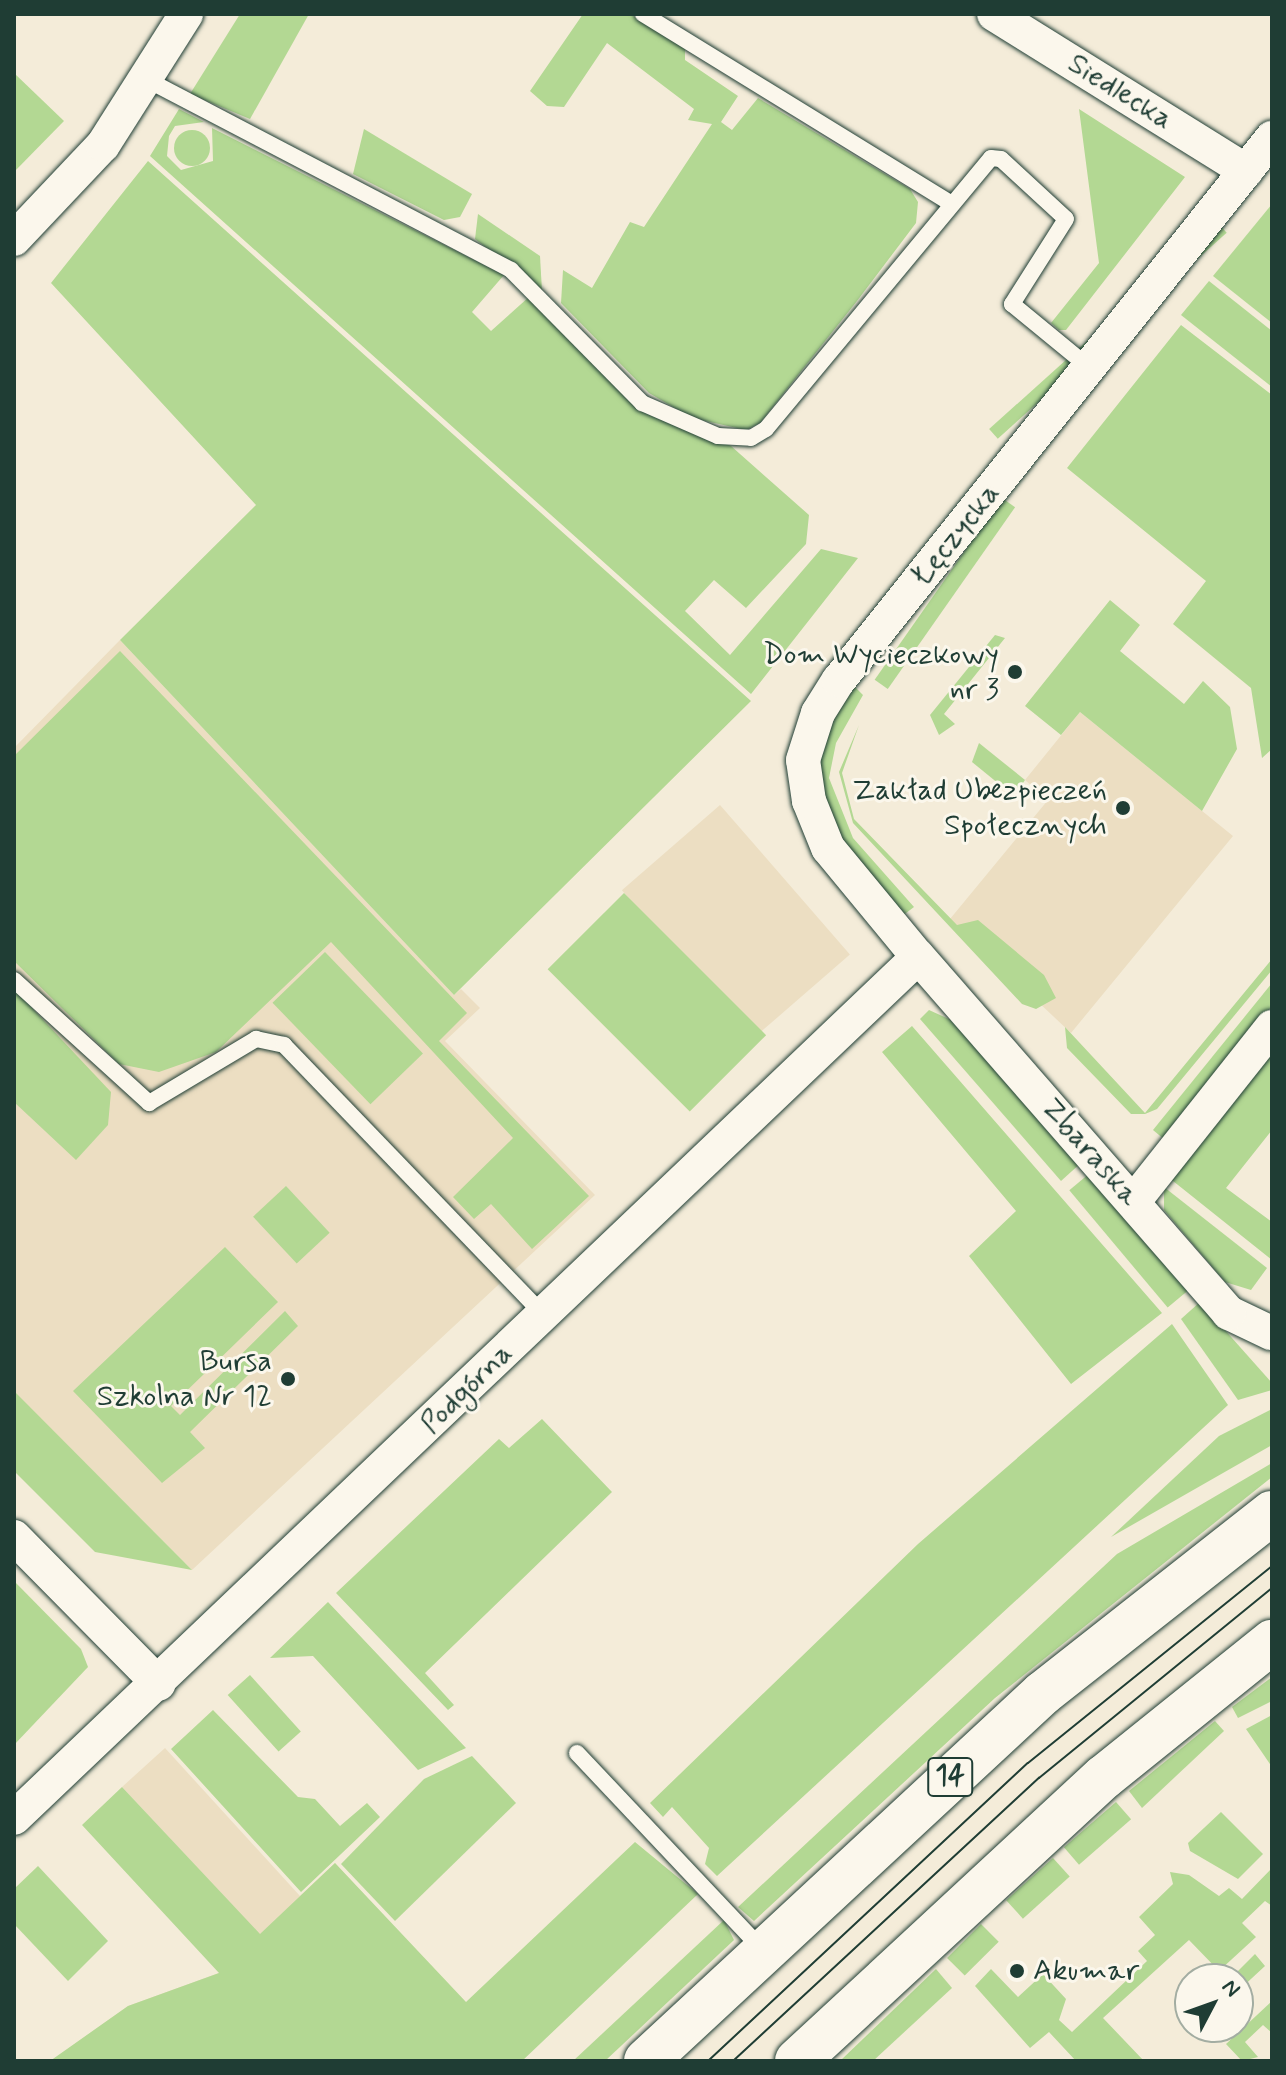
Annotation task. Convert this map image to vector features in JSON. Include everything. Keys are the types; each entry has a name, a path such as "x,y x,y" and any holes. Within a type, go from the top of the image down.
{"main road":[{"name":"14","path":"646,2061 1043,1693 1272,1513"},
{"path":"797,2061 1104,1777 1272,1642"}],"street":[{"path":"14,239 103,145 186,14"},
{"name":"Siedlecka","path":"994,14 1262,157"},
{"name":"Łęczycka","path":"918,957 828,848 809,801 803,760 818,713 839,680 1262,157"},
{"name":"Zbaraska","path":"918,957 1229,1313 1271,1333"},
{"name":"Podgórna","path":"14,1818 159,1684 918,957"},
{"path":"1134,1201 1272,1027"},
{"path":"14,1537 159,1684"}],"lane":[{"path":"643,14 949,202"},
{"path":"144,78 511,270 642,403 737,439 766,429 982,164 1001,159 1062,213 1061,236 1012,304 1090,368"},
{"path":"14,980 149,1103 256,1039 284,1045 544,1315"},
{"path":"577,1753 764,1951"}],"shaded area":[{"path":"120,640 454,995 461,989 480,1008 445,1041 595,1195 192,1570 14,1392 14,748"},
{"path":"1080,712 1233,836 1071,1033 950,919 1048,800 1025,780"},
{"path":"720,805 850,954 752,1040 622,890"},
{"path":"165,1748 300,1896 335,1863 517,2061 51,2061 128,2006 219,1973 260,1935 122,1787"}],"green space":[{"path":"240,14 309,14 250,119 190,94"},
{"path":"583,14 630,14 685,48 685,60 738,96 721,122 732,130 758,98 910,189 918,202 916,223 760,423 746,430 692,418 649,393 561,303 563,270 592,288 630,222 644,227 712,124 688,120 694,109 607,43 564,107 547,106 530,91"},
{"path":"14,73 64,121 14,172"},
{"path":"179,109 204,122 175,126 169,136 167,156 181,170 213,161 212,128 504,275 472,312 491,331 530,296 642,409 731,446 809,515 806,544 746,608 714,580 685,611 730,655 821,549 858,558 751,694 150,156"},
{"path":"1079,109 1185,177 1066,330 1059,330 1051,323 1099,263"},
{"path":"364,129 472,194 460,217 444,220 353,174"},
{"path":"192,130 204,136 210,148 204,160 192,166 180,160 174,148 180,136"},
{"path":"148,161 751,701 454,995 120,640 256,505 51,283"},
{"path":"1272,204 1272,323 1213,276"},
{"path":"478,214 540,256 542,291 475,239"},
{"path":"1218,223 1227,233 998,439 989,429"},
{"path":"1209,281 1272,331 1272,387 1181,315"},
{"path":"1181,325 1272,395 1272,749 1262,758 1251,688 1173,624 1206,581 1067,468"},
{"path":"1002,498 1015,507 888,689 875,680"},
{"path":"1110,600 1140,625 1120,651 1184,704 1203,681 1230,707 1237,749 1202,811 1080,712 1061,735 1025,706"},
{"path":"995,635 1005,638 944,714 955,724 939,735 930,715"},
{"path":"120,651 467,1013 439,1041 589,1196 532,1249 491,1204 474,1219 453,1197 513,1138 331,942 216,1052 159,1072 119,1064 14,961 14,756"},
{"path":"854,686 863,695 836,743 829,778 853,838 914,907 902,916 831,826 815,769 825,731"},
{"path":"859,725 842,773 854,819 957,925 978,920 1044,975 1056,998 1036,1009 1022,1004 853,823 839,772"},
{"path":"979,743 1025,780 1021,786 1010,793 972,762"},
{"path":"624,893 766,1035 690,1111 548,969"},
{"path":"325,952 423,1053 370,1104 272,1003"},
{"path":"1272,959 1272,970 1157,1109 1145,1114 1131,1114 1067,1048 1065,1027 1145,1113"},
{"path":"1272,983 1272,1006 1165,1140 1153,1130"},
{"path":"14,989 111,1092 108,1125 76,1160 14,1102"},
{"path":"929,1010 962,1025 1082,1162 1061,1181 920,1019"},
{"path":"912,1026 1162,1313 1071,1384 969,1256 1016,1211 882,1052"},
{"path":"1272,1048 1272,1130 1226,1188 1272,1222 1272,1260 1168,1177"},
{"path":"1090,1173 1188,1290 1168,1308 1069,1190"},
{"path":"286,1186 330,1233 297,1263 253,1217"},
{"path":"1164,1187 1267,1268 1251,1290 1225,1282 1164,1210"},
{"path":"225,1247 278,1302 171,1406 180,1415 285,1311 298,1326 190,1432 205,1448 162,1483 73,1391"},
{"path":"1200,1302 1272,1383 1272,1390 1238,1400 1181,1319"},
{"path":"1172,1324 1228,1405 717,1876 705,1864 709,1848 672,1807 663,1817 650,1803 918,1544"},
{"path":"14,1391 192,1570 95,1552 14,1471"},
{"path":"1272,1409 1272,1445 1111,1537 1219,1436"},
{"path":"542,1419 612,1492 425,1673 454,1705 448,1710 336,1593 499,1439 509,1448"},
{"path":"1272,1463 1272,1477 995,1698 754,1921 738,1907 1117,1554"},
{"path":"14,1581 81,1649 88,1667 14,1745"},
{"path":"328,1602 466,1748 418,1770 313,1656 270,1658"},
{"path":"250,1675 301,1731 279,1752 228,1695"},
{"path":"1272,1677 1272,1701 1238,1718 1232,1707"},
{"path":"213,1710 298,1797 315,1799 340,1826 367,1803 380,1817 301,1892 171,1749"},
{"path":"1272,1715 1272,1767 1246,1729"},
{"path":"1215,1721 1224,1731 1142,1808 1129,1791"},
{"path":"472,1756 516,1803 395,1921 341,1864 424,1779"},
{"path":"122,1787 260,1934 335,1863 466,2002 635,1842 698,1894 522,2061 50,2061 128,2006 219,1973 82,1825"},
{"path":"1116,1802 1131,1819 1079,1865 1064,1847"},
{"path":"1221,1812 1263,1854 1238,1879 1190,1851 1188,1843"},
{"path":"1053,1858 1070,1877 1023,1919 1006,1900"},
{"path":"38,1866 108,1941 68,1981 14,1924 14,1889"},
{"path":"1272,1868 1272,1906 1265,1901 1242,1923 1256,1937 1228,1963 1211,1963 1189,1940 1103,2018 1144,2061 1076,2061 1049,2032 1030,2048 975,1986 991,1969 1018,1997 1043,1974 1066,1999 1059,2020 1072,2032 1147,1961 1138,1951 1155,1935 1139,1917 1173,1884 1170,1872 1189,1875 1219,1896 1229,1888 1242,1899"},
{"path":"724,1920 734,1940 605,2061 573,2061"},
{"path":"981,1924 999,1942 965,1976 947,1958"},
{"path":"1255,1954 1265,1966 1254,1976 1254,1963 1246,1963"},
{"path":"936,1969 952,1988 873,2061 840,2061"},
{"path":"1272,2001 1272,2033 1263,2025 1254,2034 1254,2018"},
{"path":"1246,2043 1258,2057 1242,2061 1226,2044"}],"tram line":[{"path":"708,2061 1028,1763 1272,1566"},
{"path":"733,2061 1039,1778 1272,1588"}],"place":[{"name":"Dom Wycieczkowy nr 3","path":"1015,672"},
{"name":"Zakład Ubezpieczeń Społecznych","path":"1123,808"},
{"name":"Bursa Szkolna Nr 12","path":"288,1379"},
{"name":"Akumar","path":"1017,1971"}]}
